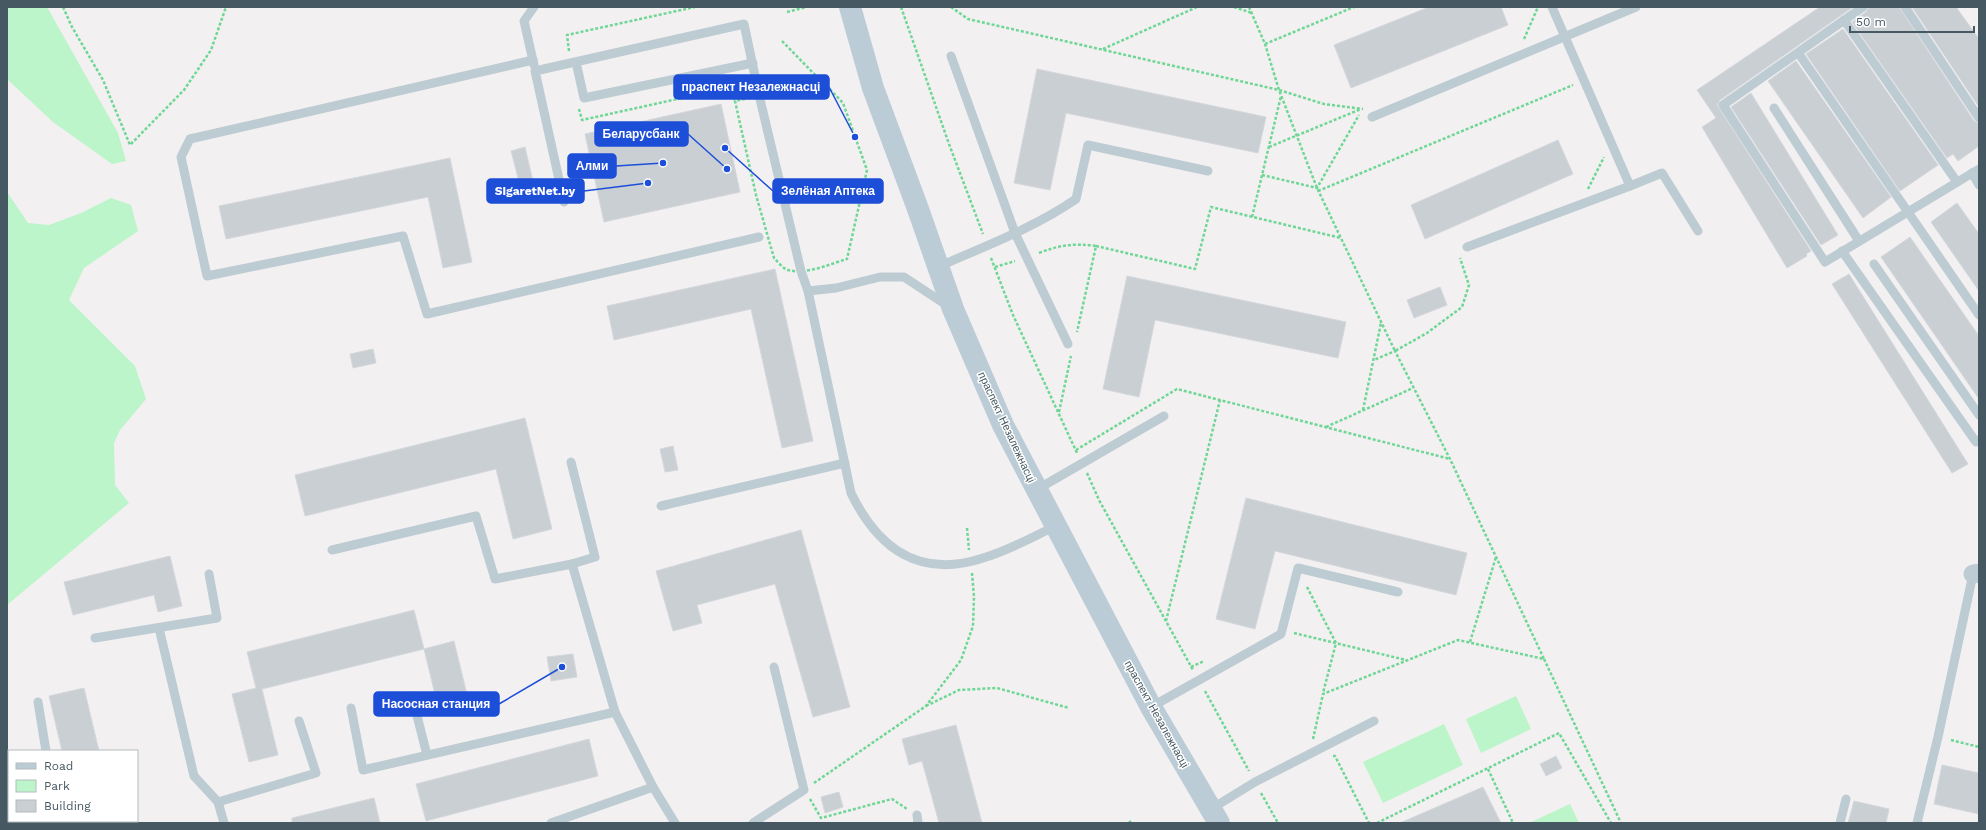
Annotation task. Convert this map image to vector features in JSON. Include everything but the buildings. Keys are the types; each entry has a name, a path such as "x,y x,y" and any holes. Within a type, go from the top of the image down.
{"main road":[{"name":"праспект Незалежнасці","path":"850,7 873,88 953,309 1003,425 1151,707 1215,816"}],"lane":[{"path":"534,7 524,21 564,202"},
{"path":"1552,7 1630,186"},
{"path":"1372,117 1636,7"},
{"path":"1863,7 1799,54 1723,105 1825,262 1907,211 1976,171 1979,185"},
{"path":"1905,7 1979,118"},
{"path":"1844,20 1957,182"},
{"path":"535,71 744,24 759,95 801,271 808,291 851,493 861,514 878,536 893,550 921,562 953,565 984,558 1056,526"},
{"path":"1799,54 1979,315"},
{"path":"951,56 1015,233 1070,348"},
{"path":"533,60 190,139 181,157 207,276 403,236 427,314 759,237"},
{"path":"573,62 584,98 753,63"},
{"path":"1774,108 1858,241"},
{"path":"938,267 987,246 1056,213 1076,198 1088,144 1208,170"},
{"path":"1467,247 1662,173 1698,232"},
{"path":"1842,251 1976,442 1979,440"},
{"path":"1874,264 1979,415"},
{"path":"808,291 836,288 880,277 904,277 953,309"},
{"path":"1036,490 1164,416"},
{"path":"332,550 476,516 495,579 572,564 595,557 572,462"},
{"path":"662,506 845,463"},
{"path":"572,564 615,712 653,787 675,823"},
{"path":"1151,707 1281,634 1298,568 1398,592"},
{"path":"95,638 217,618 209,574"},
{"path":"1917,823 1976,574"},
{"path":"160,628 194,776 218,802 224,823"},
{"path":"753,823 804,790 774,667"},
{"path":"412,696 427,755"},
{"path":"38,702 46,750"},
{"path":"351,708 363,770 615,712"},
{"path":"218,802 316,773 299,721"},
{"path":"1215,816 1256,782 1374,721"},
{"path":"551,823 653,787"},
{"path":"1840,823 1846,799"}],"path":[{"path":"63,7 72,27 103,80 130,145 184,90 211,50 226,7"},
{"path":"573,62 567,35 695,7"},
{"path":"787,12 806,7"},
{"path":"901,7 949,144 1013,315 1099,500 1278,823"},
{"path":"951,7 968,19 1279,90 1324,104 1363,108 1316,188"},
{"path":"1103,49 1197,7"},
{"path":"1234,7 1252,13"},
{"path":"1249,7 1265,44 1279,90 1316,188 1413,388 1450,459 1621,823"},
{"path":"1265,44 1354,7"},
{"path":"579,106 582,120 732,87 756,196 774,258 787,270 801,271 847,260 867,170 843,103 782,41"},
{"path":"735,101 823,82"},
{"path":"1318,191 1576,84"},
{"path":"1252,217 1282,96"},
{"path":"1587,190 1606,154"},
{"path":"1262,175 1316,188"},
{"path":"995,267 1026,258 1052,248 1077,243 1195,269 1211,207 1341,238"},
{"path":"1076,337 1096,246"},
{"path":"1374,360 1427,333 1462,307 1469,285 1460,256"},
{"path":"1363,410 1382,323"},
{"path":"1058,412 1070,348"},
{"path":"1325,427 1413,388"},
{"path":"1076,450 1177,389 1450,459"},
{"path":"1166,621 1220,400"},
{"path":"926,706 961,660 973,626 974,597 967,528"},
{"path":"1470,642 1496,556"},
{"path":"1298,568 1336,643 1312,744"},
{"path":"1282,630 1407,660"},
{"path":"1323,694 1458,640 1544,659"},
{"path":"1192,667 1206,660"},
{"path":"918,819 892,798 821,818 804,790 926,706 960,690 997,688 1069,708"},
{"path":"1377,823 1559,733 1611,823"},
{"path":"1938,737 1979,747"},
{"path":"1328,759 1335,756 1370,823"},
{"path":"1488,768 1513,823"},
{"path":"1261,792 1268,789"}],"green space":[{"path":"7,7 47,7 118,133 126,161 112,164 53,122 7,79"},
{"path":"7,192 28,223 49,225 81,213 111,198 131,205 138,231 84,268 69,300 135,366 146,399 120,430 114,443 115,485 129,503 7,605"},
{"path":"1516,696 1531,729 1481,753 1466,719"},
{"path":"1444,724 1463,765 1383,803 1363,762"},
{"path":"1570,804 1579,823 1529,823"}],"place":[{"name":"праспект Незалежнасці","path":"855,137"},
{"name":"Зелёная Аптека","path":"725,148"},
{"name":"Алми","path":"663,163"},
{"name":"Беларусбанк","path":"727,169"},
{"name":"SigaretNet.by","path":"648,183"},
{"name":"Насосная станция","path":"562,667"}]}
